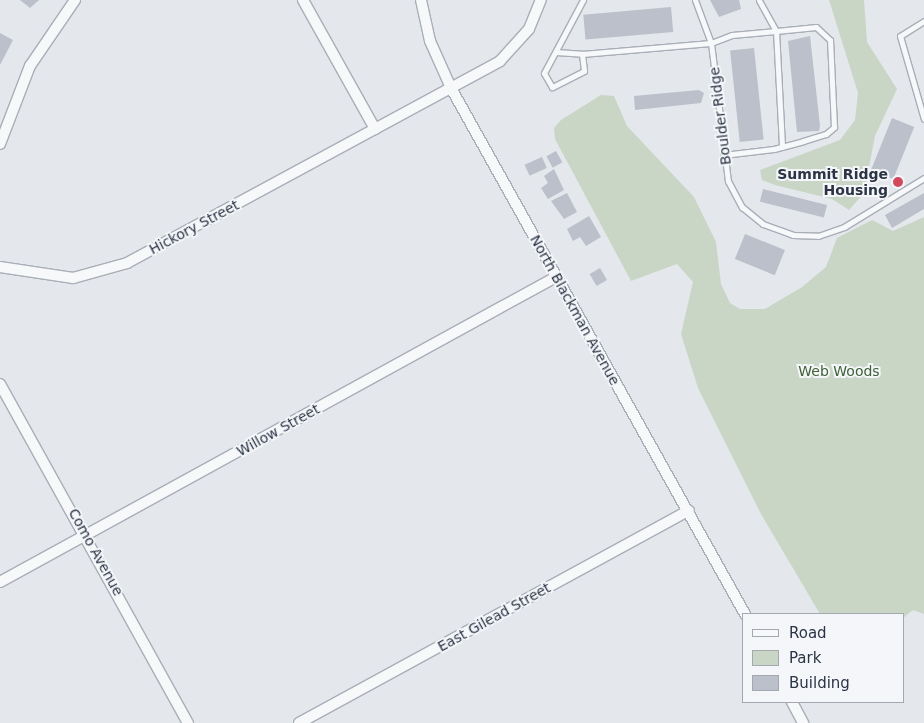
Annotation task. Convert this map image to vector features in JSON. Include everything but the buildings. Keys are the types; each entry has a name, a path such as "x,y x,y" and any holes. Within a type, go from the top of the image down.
{"street":[{"path":"0,144 30,66 76,0"},
{"path":"303,0 375,129"},
{"name":"North Blackman Avenue","path":"421,0 430,41 451,88 745,613"},
{"path":"451,88 500,61 518,43 541,0"},
{"name":"Hickory Street","path":"0,267 57,278 107,272 451,88"},
{"name":"Willow Street","path":"0,582 556,277"},
{"name":"Como Avenue","path":"0,384 86,535 188,723"},
{"name":"East Gilead Street","path":"300,723 688,510"},
{"path":"793,703 803,723"}],"lane":[{"path":"582,54 584,71 552,87 544,73 584,0"},
{"name":"Boulder Ridge","path":"694,0 711,43 723,155 728,181 742,207 763,224 793,235 818,236 844,227 924,178"},
{"path":"759,0 776,31 782,147"},
{"path":"924,21 900,36 924,119"},
{"path":"556,52 582,54 711,43 732,35 816,27 826,33 836,120 826,134 782,147 723,155"}],"green space":[{"path":"829,0 864,0 867,42 897,89 875,136 864,193 849,210 832,199 762,180 760,170 840,140 855,120 858,93"},
{"name":"Web Woods","path":"601,95 614,96 627,126 694,197 716,242 721,284 730,303 740,309 765,309 802,287 826,267 837,238 872,220 893,231 924,217 924,614 913,610 904,617 904,613 819,613 761,514 698,388 681,334 693,282 677,264 631,281 555,139 554,128 561,120"}],"place":[{"name":"Summit Ridge Housing","path":"898,182"}]}
